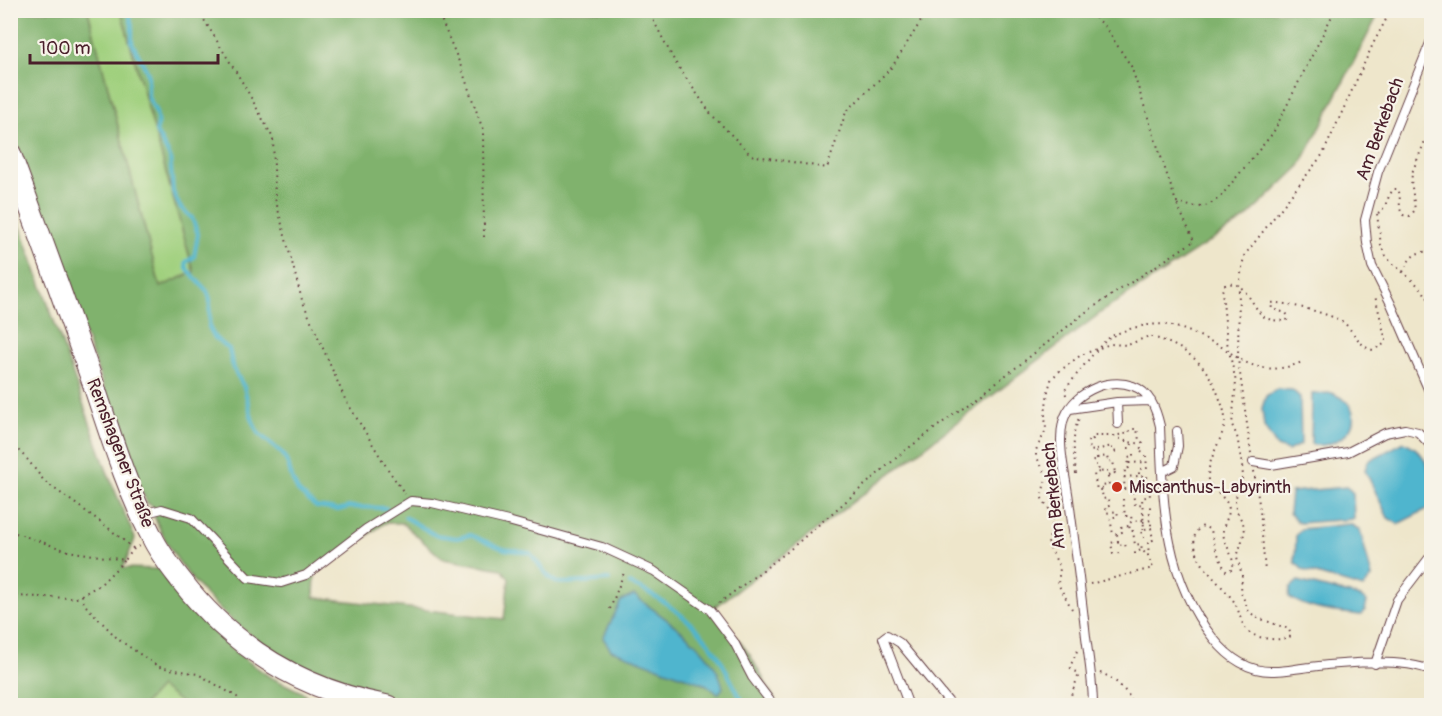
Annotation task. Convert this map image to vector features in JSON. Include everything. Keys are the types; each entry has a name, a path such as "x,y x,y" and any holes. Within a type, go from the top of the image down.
{"main road":[{"name":"Remshagener Straße","path":"10,153 141,514 153,539 192,594 218,622 251,650 284,670 320,687 358,700 388,705"}],"lane":[{"name":"Am Berkebach","path":"1431,38 1378,172 1365,220 1372,266 1391,304 1431,398"},
{"path":"1070,409 1094,387 1116,382 1134,386 1151,401 1160,426 1166,524 1183,587 1198,618 1226,653 1258,670 1399,663 1431,671"},
{"path":"1070,409 1117,402 1151,401"},
{"path":"1117,402 1118,424"},
{"name":"Am Berkebach","path":"1070,409 1062,429 1063,449 1093,705"},
{"path":"1253,462 1271,465 1347,452 1385,433 1405,429 1418,432 1431,447"},
{"path":"1162,472 1174,466 1177,461 1176,431"},
{"path":"141,514 162,509 191,518 248,578 281,583 306,575 366,529 411,501 432,503 508,521 602,547 654,571 710,610 734,642 752,677 774,705"},
{"path":"1375,664 1397,600 1431,555"},
{"path":"909,705 883,638 887,635 900,643 952,705"}],"path":[{"path":"198,10 273,138 274,198 302,300 345,399 389,471 411,501"},
{"path":"437,10 460,64 483,130 484,237"},
{"path":"648,10 675,62 711,114 751,155 827,168 846,112 892,67 928,10"},
{"path":"710,610 787,552 902,453 1086,312 1194,241 1176,202 1131,66 1103,24 1086,10"},
{"path":"1176,202 1197,208 1211,205 1273,134 1335,10"},
{"path":"1265,572 1260,510 1238,359 1239,286 1244,256 1323,154 1391,10"},
{"path":"1365,220 1377,214 1387,205 1390,193 1394,189 1398,189 1400,194 1401,212 1407,217 1413,214 1415,202 1411,180 1431,116"},
{"path":"1377,214 1384,253 1420,288 1431,304"},
{"path":"1403,272 1411,256 1421,252 1431,252"},
{"path":"1072,613 1058,584 1060,568 1048,544 1053,515 1041,497 1047,476 1036,450 1046,430 1045,414 1048,391 1051,380 1057,373 1081,355 1110,344 1128,345 1149,336 1194,357 1213,380 1223,407 1224,428 1210,461 1208,481 1229,508 1223,532 1233,558 1233,569 1227,572 1225,570 1215,547 1212,530 1207,527 1197,529 1194,534 1196,550 1203,566 1233,600 1250,633 1270,639 1285,640 1291,636 1289,629 1258,618 1249,612 1241,592 1242,575 1237,557 1245,531 1236,510 1235,500 1243,476 1237,436 1232,425 1236,382 1222,291 1228,283 1239,286 1262,316 1269,320 1287,320 1286,313 1272,309 1271,303 1274,302 1290,304 1340,320 1350,328 1363,346 1373,350 1386,341 1374,294"},
{"path":"1070,409 1065,390 1098,349 1110,338 1128,331 1165,324 1182,329 1230,351 1238,359 1253,366 1270,369 1290,367 1302,362"},
{"path":"1077,480 1073,439 1074,429 1080,417"},
{"path":"1114,436 1118,424"},
{"path":"1116,455 1117,452 1112,451 1112,446 1090,451 1088,440 1093,439 1093,436 1114,436 1130,433 1130,429 1137,429 1139,440 1143,443"},
{"path":"1114,436 1132,444 1143,443"},
{"path":"10,442 45,482 134,549"},
{"path":"1139,476 1139,469 1147,468 1146,456 1138,450 1143,443"},
{"path":"1128,447 1132,444"},
{"path":"1096,450 1097,458"},
{"path":"1124,487 1125,469 1129,468 1128,458 1133,457 1133,454"},
{"path":"1100,472 1098,465 1094,465 1093,459 1107,456 1108,462 1113,461 1115,475 1108,475"},
{"path":"1129,463 1146,462"},
{"path":"1102,490 1096,490 1094,474 1107,471 1108,485 1101,486 1102,490 1103,499 1108,498 1109,506 1105,507 1106,513 1125,510"},
{"path":"1124,477 1147,476 1150,496 1142,498 1144,529"},
{"path":"1115,484 1115,487 1132,488 1135,505 1142,504"},
{"path":"1123,499 1125,516 1131,516 1132,521"},
{"path":"1143,514 1150,513 1150,504"},
{"path":"1117,511 1118,516 1110,518 1113,534 1117,534"},
{"path":"1091,592 1090,582 1153,568 1149,556 1149,541 1153,540 1150,520 1132,521"},
{"path":"1129,526 1132,521"},
{"path":"1117,534 1122,532 1122,527 1129,526"},
{"path":"1129,526 1130,531 1133,531 1135,545 1141,544 1142,550 1149,556"},
{"path":"1144,537 1142,537 1141,529 1151,528"},
{"path":"10,531 68,551 125,560"},
{"path":"1117,534 1118,545 1125,544 1126,548"},
{"path":"10,596 76,598 100,585 134,549 153,539"},
{"path":"1118,541 1111,543 1113,554 1119,552"},
{"path":"1135,554 1142,550"},
{"path":"610,609 629,559"},
{"path":"82,595 84,604 119,640 159,667 198,674 237,697 243,705"},
{"path":"1077,649 1070,667 1073,671 1079,674 1102,673 1110,677 1122,687 1136,705"},
{"path":"1067,705 1079,674"},
{"path":"1424,705 1431,695"},
{"path":"1390,705 1404,700 1414,705"}],"green space":[{"path":"11,11 88,11 160,287 194,272 121,11 1380,11 1300,166 1245,219 1107,308 714,608 750,655 778,705 483,706 421,702 364,690 310,671 259,641 235,623 199,587 178,561 154,516 156,512 154,507 147,503 133,470 11,127","holes":["385,523 402,523 443,559 501,569 509,578 504,619 314,597 315,573"]},
{"path":"88,11 121,11 194,273 160,287"},
{"path":"11,199 108,474 135,539 123,568 159,569 177,596 238,654 270,677 304,693 313,705 184,705 160,687 143,705 11,705"},
{"path":"160,686 184,705 143,706"}],"water":[{"path":"1277,389 1292,390 1300,397 1301,444 1288,451 1277,447 1264,427 1262,408 1266,396"},
{"path":"1332,393 1347,402 1353,412 1353,421 1350,428 1337,440 1328,444 1311,444 1312,394"},
{"path":"1404,442 1420,453 1425,461 1430,478 1431,507 1398,524 1388,518 1365,470 1368,461"},
{"path":"1347,487 1353,493 1354,519 1299,523 1289,513 1291,492"},
{"path":"1350,524 1360,530 1372,577 1363,588 1303,570 1295,562 1296,535 1301,529"},
{"path":"1298,581 1361,597 1367,602 1365,610 1361,615 1343,613 1297,602 1289,597 1290,588"},
{"path":"634,595 700,648 718,674 723,688 718,694 707,685 611,650 603,638 621,601"}],"waterway":[{"path":"128,10 132,25 132,43 148,73 148,97 156,112 158,125 156,132 170,157 173,192 180,207 192,218 198,234 194,257 186,262 187,269 207,291 210,299 209,327 215,338 229,349 233,368 244,387 258,433 282,453 298,491 316,507 338,510 349,507 386,508"},
{"path":"405,517 435,535 457,538 470,535 504,549 530,553 545,573 556,582 609,580"},
{"path":"630,584 668,605 701,634 719,657 746,706"}],"place":[{"name":"Miscanthus-Labyrinth","path":"1117,487"}]}
